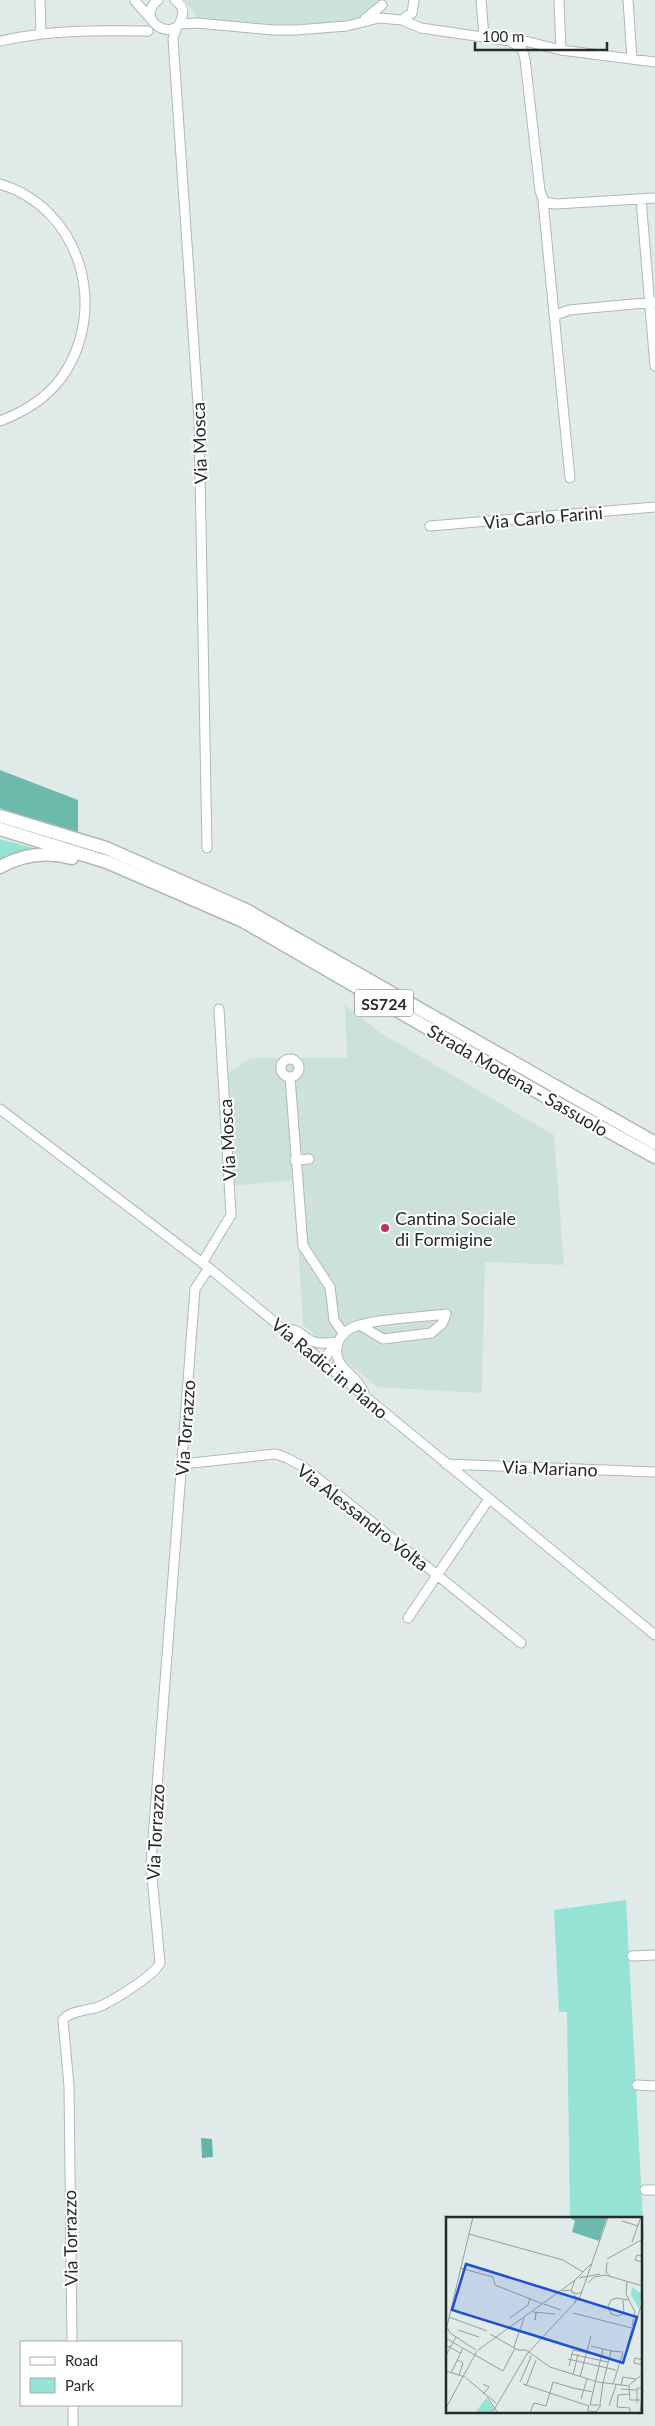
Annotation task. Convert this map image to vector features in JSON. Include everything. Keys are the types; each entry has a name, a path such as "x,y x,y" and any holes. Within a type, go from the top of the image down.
{"highway":[{"name":"Strada Modena - Sassuolo","path":"0,816 106,848 246,910 655,1143"},
{"name":"Strada Modena - Sassuolo","path":"0,829 106,862 243,921 543,1095 655,1157"},
{"path":"0,867 12,860 42,853 61,855 87,862 106,862"}],"street":[{"path":"40,0 41,33"},
{"path":"133,0 151,18 156,26 165,30 173,39 183,14"},
{"path":"133,0 156,1 151,10 151,18"},
{"path":"175,0 180,5 183,14 198,23"},
{"path":"414,0 413,10 419,20 430,29"},
{"path":"481,0 484,37"},
{"path":"559,0 561,50"},
{"path":"628,0 632,59"},
{"path":"354,25 371,16 382,2 389,18"},
{"path":"402,20 413,10"},
{"path":"165,30 178,25 198,23 272,30 354,25 389,18 402,20 421,28 514,42 521,40 561,50 655,62"},
{"path":"0,41 41,33 92,30 148,31"},
{"name":"Via Mosca","path":"173,39 199,420 208,848"},
{"path":"514,42 523,51 556,315 570,478"},
{"path":"523,51 539,45"},
{"path":"0,184 31,198 50,214 66,233 77,254 82,270 87,302 84,330 75,355 61,378 42,398 20,413 0,421"},
{"path":"542,200 556,204 655,198"},
{"path":"641,199 652,302 655,366"},
{"path":"556,315 569,310 652,302"},
{"name":"Via Carlo Farini","path":"430,526 655,507"},
{"name":"Via Mosca","path":"205,1265 231,1215 219,1009"},
{"path":"290,1077 303,1246 330,1287 334,1320 344,1334"},
{"name":"Via Radici in Piano","path":"0,1109 205,1265 285,1329 488,1499 655,1635"},
{"path":"295,1160 309,1159"},
{"name":"Via Torrazzo","path":"72,2341 68,2086 63,2020 70,2014 89,2011 103,2005 153,1971 160,1963 151,1865 195,1289 205,1265"},
{"path":"323,1360 344,1334 360,1324 446,1314 442,1324 431,1333 383,1339 360,1324"},
{"path":"285,1329 298,1331 310,1340 318,1343 338,1342"},
{"path":"338,1342 336,1350 338,1360 361,1385 366,1398"},
{"name":"Via Alessandro Volta","path":"182,1464 267,1454 287,1458 320,1480 521,1643"},
{"name":"Via Mariano","path":"446,1464 655,1472"},
{"path":"408,1618 488,1499"},
{"path":"632,1956 655,1955"},
{"path":"637,2085 655,2086"},
{"path":"645,2190 655,2190"},
{"path":"73,2406 73,2426"}],"shaded area":[{"path":"184,0 385,0 358,20 270,27 206,21 197,17"},
{"path":"0,770 78,800 78,834 0,808"},
{"path":"345,1005 381,1033 554,1135 564,1265 485,1262 482,1393 377,1387 303,1325 294,1180 234,1186 225,1075 251,1058 347,1058"},
{"path":"201,2138 212,2139 213,2157 202,2158"}],"green space":[{"path":"0,839 33,848 0,860"},
{"path":"626,1900 644,2239 642,2239 642,2217 570,2217 567,2012 559,2012 554,1910"}],"place":[{"name":"Cantina Sociale di Formigine","path":"385,1228"}]}
